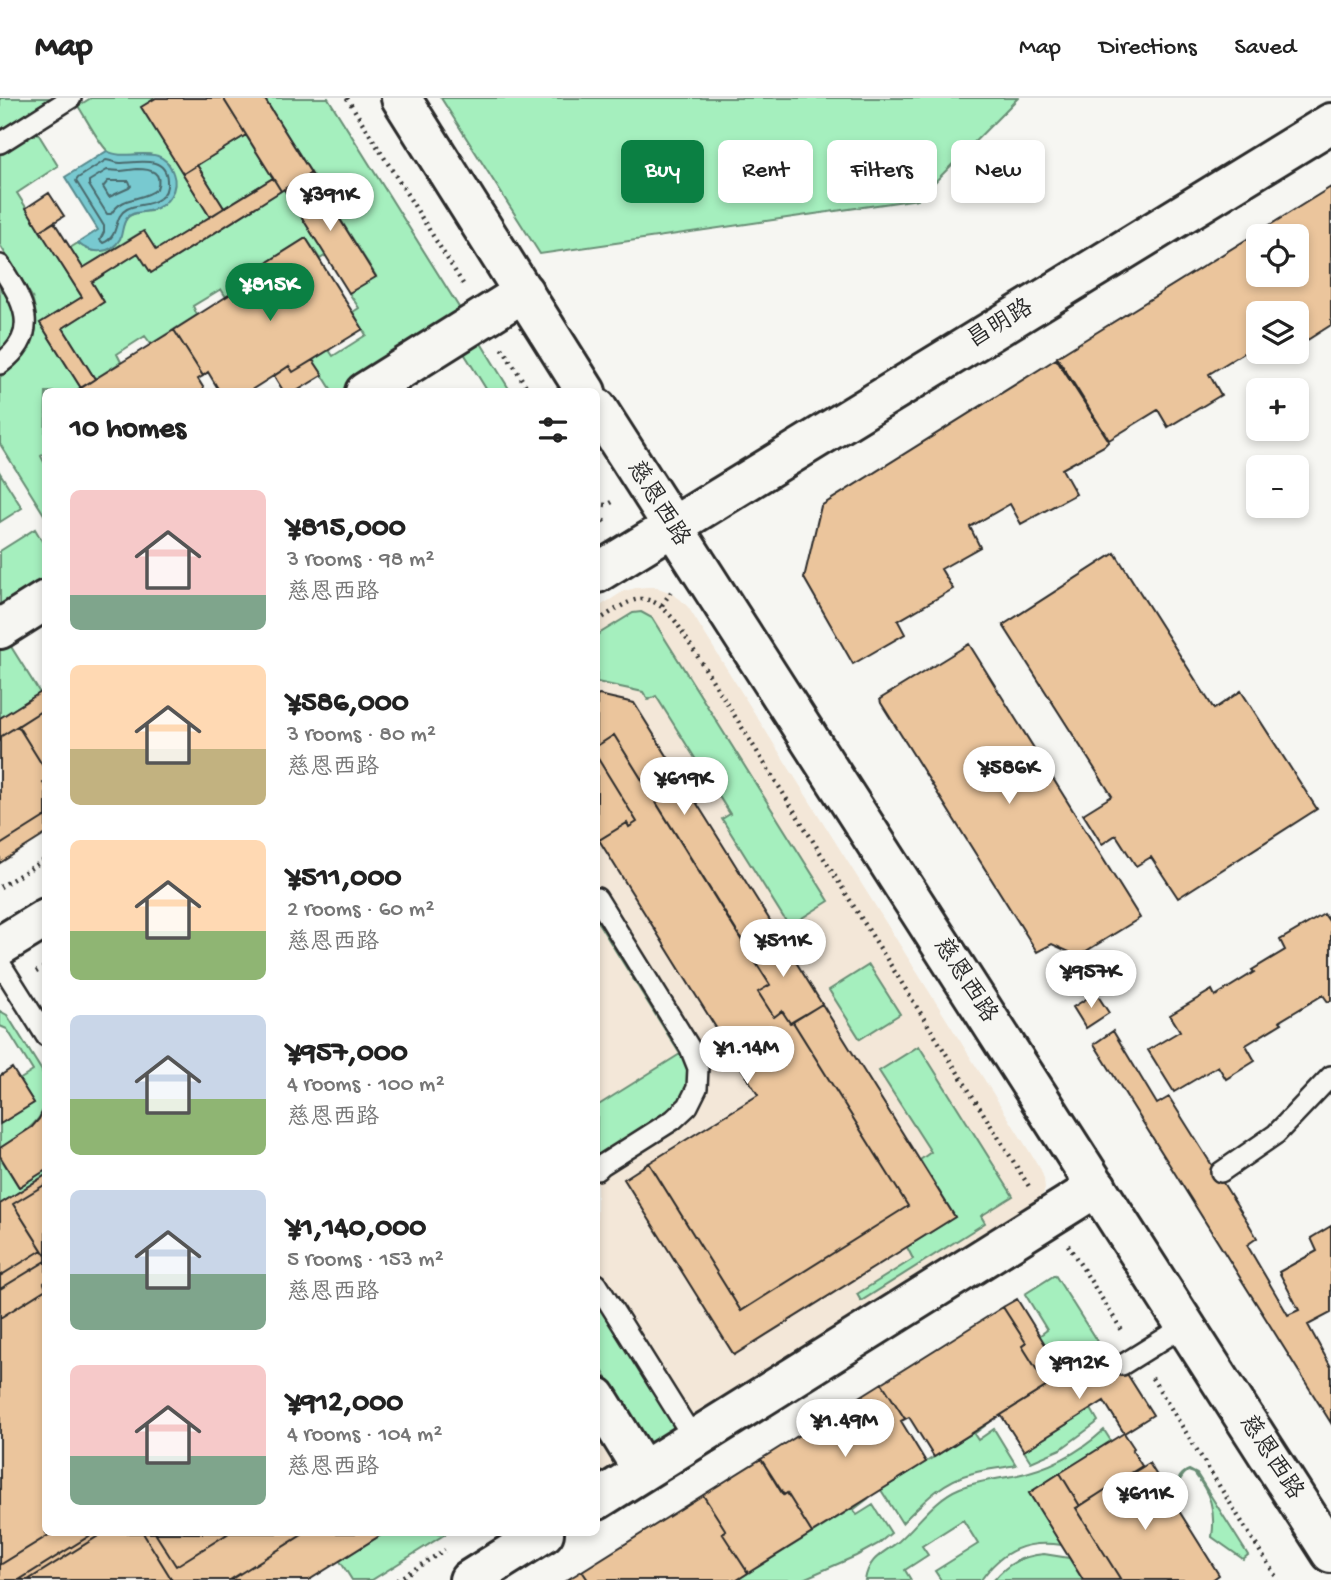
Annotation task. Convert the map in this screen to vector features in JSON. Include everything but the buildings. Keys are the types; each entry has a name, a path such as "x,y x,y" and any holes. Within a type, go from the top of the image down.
{"street":[{"path":"401,98 584,388"},
{"name":"昌明路","path":"600,571 1331,123"},
{"path":"371,388 524,292"},
{"name":"慈恩西路","path":"600,413 1331,1553"},
{"path":"0,629 42,603"},
{"path":"0,946 42,920"},
{"path":"600,1498 1097,1187"},
{"path":"600,1402 643,1471"},
{"path":"469,1580 539,1536"}],"lane":[{"path":"0,143 71,98"},
{"path":"0,265 22,302 25,321 21,341 0,364"},
{"path":"600,903 691,1048 698,1068 697,1088 688,1106 673,1120 600,1168"},
{"path":"0,963 42,1029"},
{"path":"1221,1172 1276,1134 1331,1076"},
{"path":"600,1289 694,1439"},
{"path":"1130,1360 1186,1325"}],"path":[{"path":"347,98 528,388"},
{"path":"600,619 638,599 653,600 665,608 676,622 1050,1217 1130,1360 1278,1580"},
{"path":"0,887 42,861"},
{"path":"397,1580 451,1546"}],"shaded area":[{"path":"655,587 669,592 688,607 1041,1170 1045,1189 1037,1202 1018,1214 1039,1249 600,1523 600,606 624,591"}],"green space":[{"path":"0,98 51,98 0,130"},
{"path":"91,98 156,98 142,107 210,217 156,250 143,231 83,268 70,248 78,243 96,251 114,247 129,216 151,211 169,164 152,155 123,156 106,150 78,106"},
{"path":"264,98 328,98 465,317 350,388 330,388 313,360 329,350 333,356 366,335 353,312 359,308 349,293 376,276"},
{"path":"441,98 1018,98 976,140 951,140 951,166 937,180 937,140 827,140 827,203 891,203 540,254"},
{"path":"37,132 58,166 17,193 82,297 40,323 81,388 42,388 42,511 0,444 0,377 16,365 27,351 35,334 36,321 32,297 0,245 0,155"},
{"path":"246,135 273,178 224,208 197,165"},
{"path":"284,189 326,255 320,259 306,238 239,280 243,286 226,297 221,289 193,306 197,315 151,344 145,336 117,354 121,362 95,379 63,328 104,302 92,282 138,253 151,273"},
{"path":"0,285 13,310 15,326 8,343 0,351"},
{"path":"476,335 509,388 486,388 459,345"},
{"path":"0,473 22,508 0,522"},
{"path":"35,529 42,541 42,589 0,616 0,551"},
{"path":"641,612 652,618 829,901 789,926 722,819 730,814 656,696 648,700 643,692 600,683 600,633 633,613"},
{"path":"5,637 40,693 0,718 0,641"},
{"path":"600,922 684,1056 688,1078 681,1098 671,1110 600,1155 600,1104 680,1054"},
{"path":"869,965 900,1014 860,1039 829,990"},
{"path":"0,1011 7,1015 42,1071 42,1113 22,1134 0,1148 0,1124 34,1103 19,1080 33,1071 7,1029 0,1026"},
{"path":"919,1046 1013,1196 981,1216 985,1223 861,1301 857,1294 913,1259 907,1247 955,1217 920,1160 931,1152 879,1071"},
{"path":"0,1157 19,1187 42,1172 42,1177 0,1204"},
{"path":"1055,1275 1103,1351 1064,1375 1039,1336 1047,1330 1025,1294"},
{"path":"600,1308 675,1428 648,1445 600,1367"},
{"path":"1091,1409 1098,1421 1095,1424 1061,1449 1031,1462 1024,1451"},
{"path":"990,1422 974,1434 978,1440 994,1429 1016,1465 962,1476 952,1481 934,1493 902,1523 881,1490"},
{"path":"1104,1430 1111,1441 1029,1493 1062,1545 1037,1544 1016,1549 997,1561 981,1580 941,1580 935,1571 978,1544 963,1520 922,1546 928,1555 905,1570 911,1580 865,1580 873,1561 899,1541 935,1504 951,1492 1050,1465 1084,1446"},
{"path":"1189,1470 1197,1474 1248,1555 1243,1559 1212,1537 1210,1502 1194,1473 1188,1471 1183,1475 1175,1493 1178,1480 1183,1474"},
{"path":"869,1498 853,1510 857,1515 873,1505 891,1533 878,1544 801,1580 737,1580"},
{"path":"379,1536 442,1536 372,1580 352,1580 340,1561"},
{"path":"1044,1554 1069,1558 1083,1580 994,1580 1016,1561"}],"water":[{"path":"107,151 161,157 173,173 174,185 171,196 158,208 129,216 116,244 106,250 94,251 78,243 98,230 65,177"}]}
